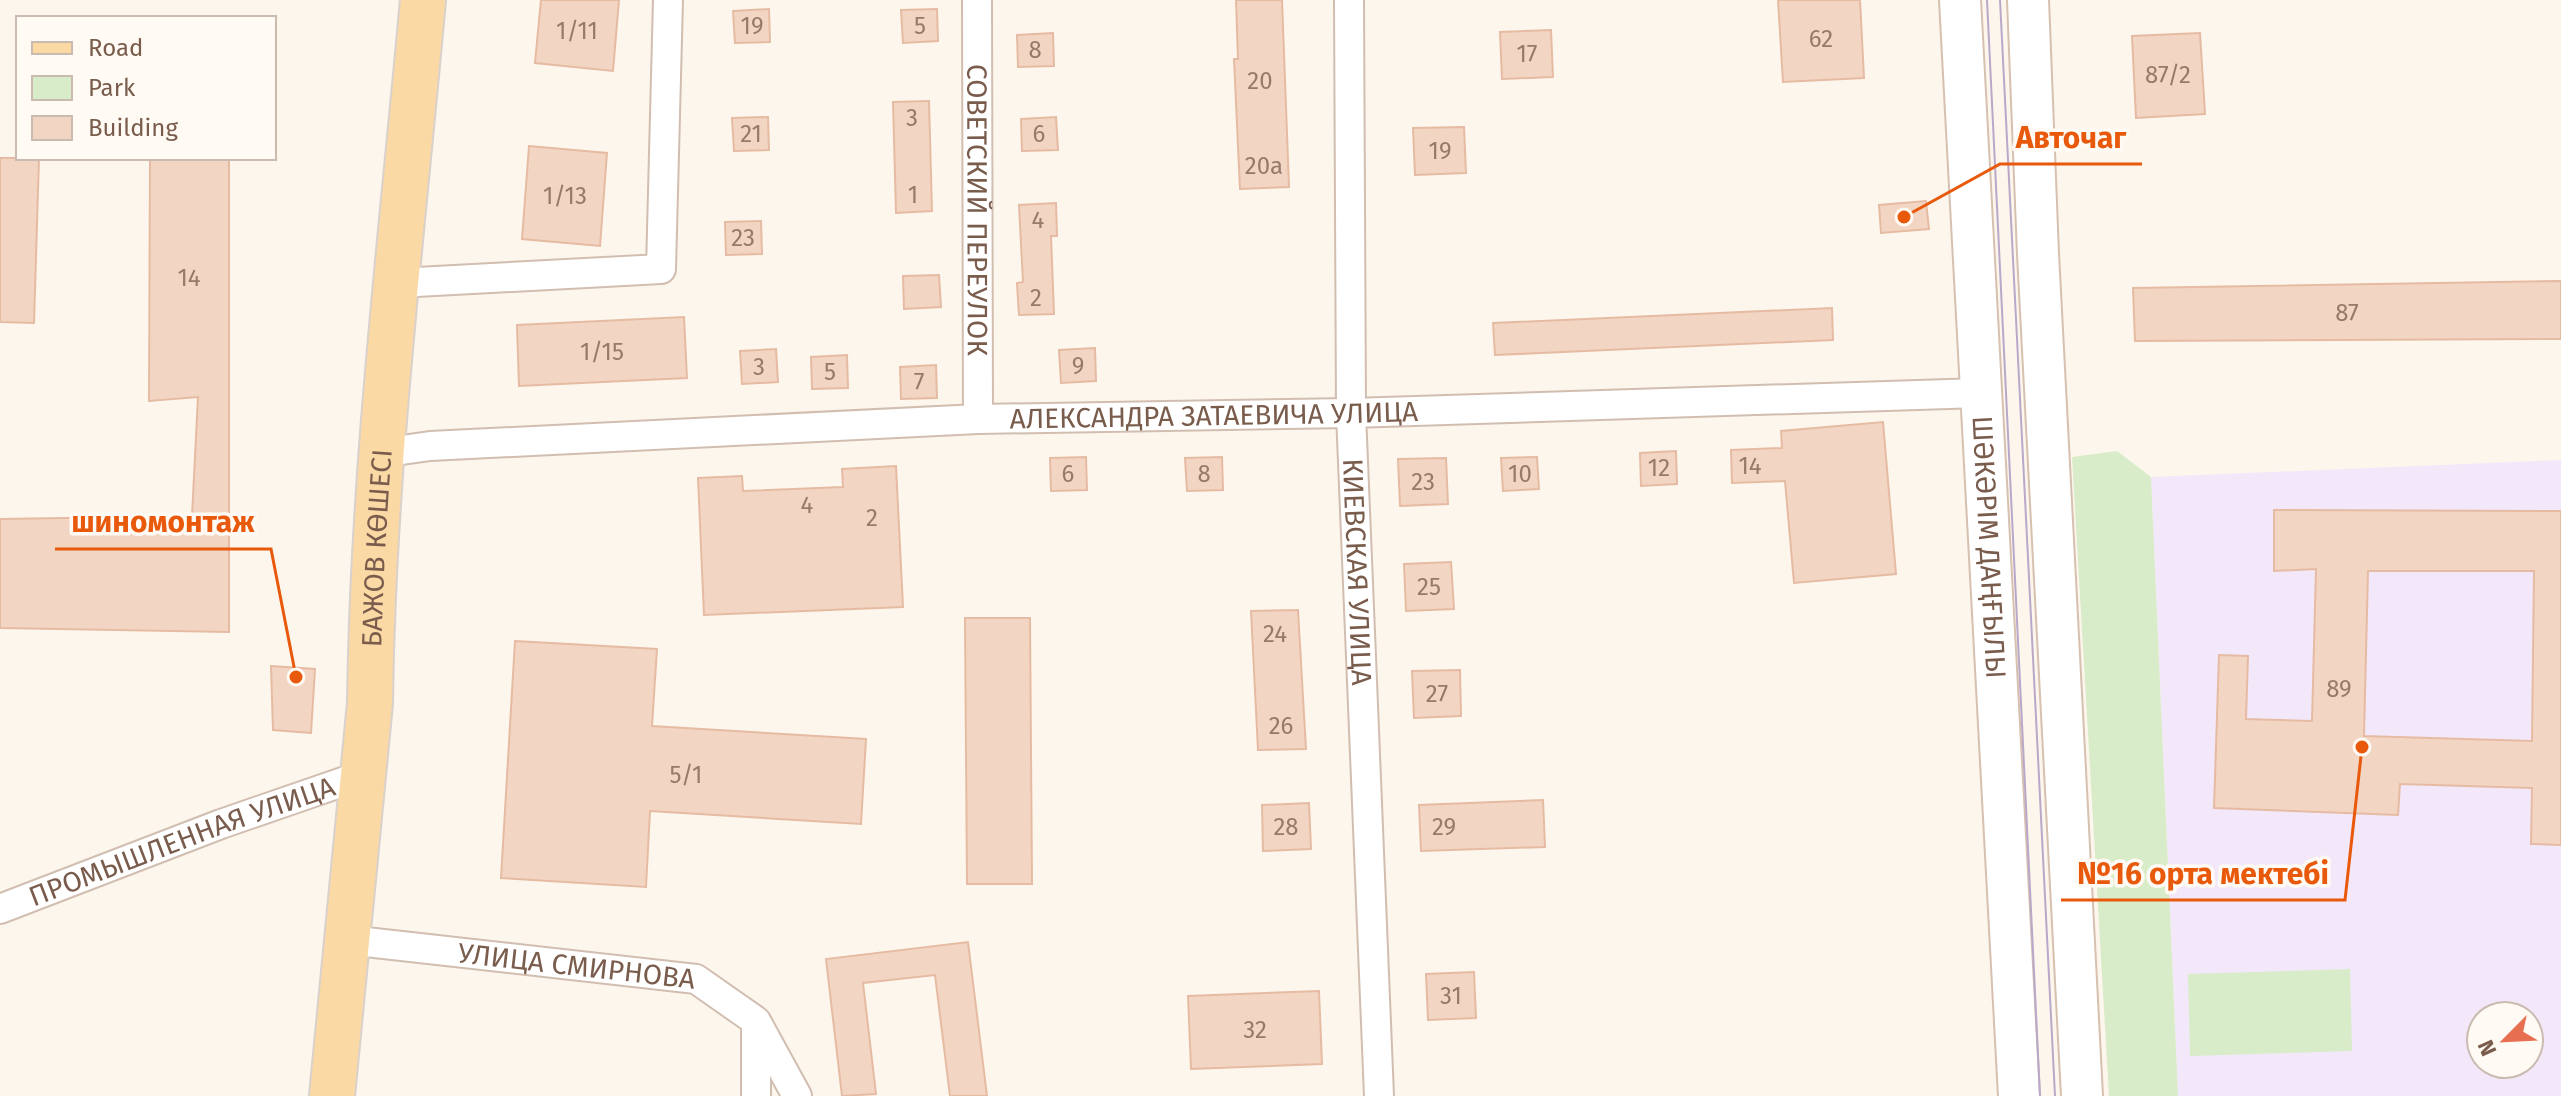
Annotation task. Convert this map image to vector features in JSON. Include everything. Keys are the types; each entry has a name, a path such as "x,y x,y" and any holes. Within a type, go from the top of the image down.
{"main road":[{"name":"БАЖОВ КӨШЕСІ","path":"332,1096 370,703 381,453 423,0"},
{"name":"ШӘКӘРІМ ДАҢҒЫЛЫ","path":"1960,0 2019,1096"},
{"path":"2028,0 2082,1096"},
{"name":"АЛЕКСАНДРА ЗАТАЕВИЧА УЛИЦА","path":"1980,393 2045,389"}],"street":[{"path":"398,283 661,269 668,0"},
{"name":"СОВЕТСКИЙ ПЕРЕУЛОК","path":"977,0 978,419"},
{"name":"КИЕВСКАЯ УЛИЦА","path":"1349,0 1351,413 1379,1096"},
{"name":"АЛЕКСАНДРА ЗАТАЕВИЧА УЛИЦА","path":"381,453 430,446 978,419 1351,413 1980,393"},
{"name":"ПРОМЫШЛЕННАЯ УЛИЦА","path":"0,909 221,824 363,775"},
{"name":"УЛИЦА СМИРНОВА","path":"348,940 696,979 756,1021 797,1096"},
{"path":"756,1021 756,1096"}],"shaded area":[{"path":"2561,460 2561,1096 2178,1096 2151,477"}],"green space":[{"path":"2117,451 2151,477 2178,1096 2109,1096 2072,457"},
{"path":"2350,969 2352,1051 2190,1056 2188,974"}],"building":[{"path":"541,0 619,0 613,71 535,63"},
{"path":"1236,0 1282,0 1289,187 1240,189 1234,59 1238,59"},
{"path":"1778,0 1860,0 1864,78 1783,82"},
{"path":"769,9 770,42 735,43 733,11"},
{"path":"937,9 938,41 903,43 901,10"},
{"path":"1551,30 1553,77 1502,79 1500,32"},
{"path":"1053,33 1054,66 1018,67 1017,35"},
{"path":"2200,33 2205,114 2136,118 2132,36"},
{"path":"929,101 932,211 896,213 893,102"},
{"path":"768,117 769,150 734,151 732,118"},
{"path":"1056,117 1058,150 1022,151 1021,119"},
{"path":"1464,127 1466,173 1415,175 1413,128"},
{"path":"529,146 607,153 600,246 522,239"},
{"path":"0,158 39,160 34,323 0,322"},
{"path":"150,160 229,160 229,632 0,628 0,519 192,516 198,397 149,401"},
{"path":"1926,201 1929,229 1881,233 1879,205"},
{"path":"1056,203 1057,236 1051,236 1054,314 1019,315 1017,283 1023,282 1019,205"},
{"path":"761,221 762,254 726,255 725,222"},
{"path":"939,275 941,307 904,309 903,276"},
{"path":"2561,281 2561,339 2135,341 2133,288"},
{"path":"1832,308 1833,340 1495,355 1493,323"},
{"path":"684,317 687,378 519,386 517,325"},
{"path":"1095,348 1096,381 1061,383 1059,350"},
{"path":"776,349 778,382 742,384 740,351"},
{"path":"847,355 848,388 812,389 811,357"},
{"path":"936,365 937,398 901,399 900,367"},
{"path":"1883,422 1896,574 1794,583 1785,481 1732,483 1731,450 1782,448 1781,431"},
{"path":"1676,451 1677,484 1641,486 1640,453"},
{"path":"1086,457 1087,490 1051,491 1050,458"},
{"path":"1222,457 1223,490 1187,491 1185,458"},
{"path":"1537,457 1539,489 1503,491 1501,458"},
{"path":"1446,458 1448,504 1400,506 1398,459"},
{"path":"896,466 903,607 704,615 698,478 742,476 743,491 843,487 842,469"},
{"path":"2274,510 2561,511 2561,845 2531,844 2532,788 2400,784 2398,815 2214,808 2219,655 2248,656 2246,719 2312,721 2316,569 2274,571","holes":["2368,571 2534,571 2532,741 2364,736"]},
{"path":"1451,562 1454,609 1406,611 1404,564"},
{"path":"1298,610 1306,749 1258,750 1251,611"},
{"path":"965,618 1030,618 1032,884 967,884"},
{"path":"515,641 657,649 652,726 866,739 861,824 650,811 646,887 501,878"},
{"path":"271,666 315,669 311,733 273,730"},
{"path":"1460,670 1461,716 1414,718 1412,671"},
{"path":"1543,800 1545,847 1421,851 1419,805"},
{"path":"1309,803 1311,849 1263,851 1262,805"},
{"path":"968,942 987,1096 950,1096 935,975 863,983 876,1094 842,1096 826,959"},
{"path":"1474,972 1476,1018 1428,1020 1426,974"},
{"path":"1319,991 1322,1064 1191,1069 1188,996"}],"tram line":[{"path":"1987,0 2040,1096"},
{"path":"2000,0 2055,1096"}],"place":[{"name":"Авточаг","path":"1904,217"},
{"name":"шиномонтаж","path":"296,677"},
{"name":"№16 орта мектебі","path":"2362,747"}]}
